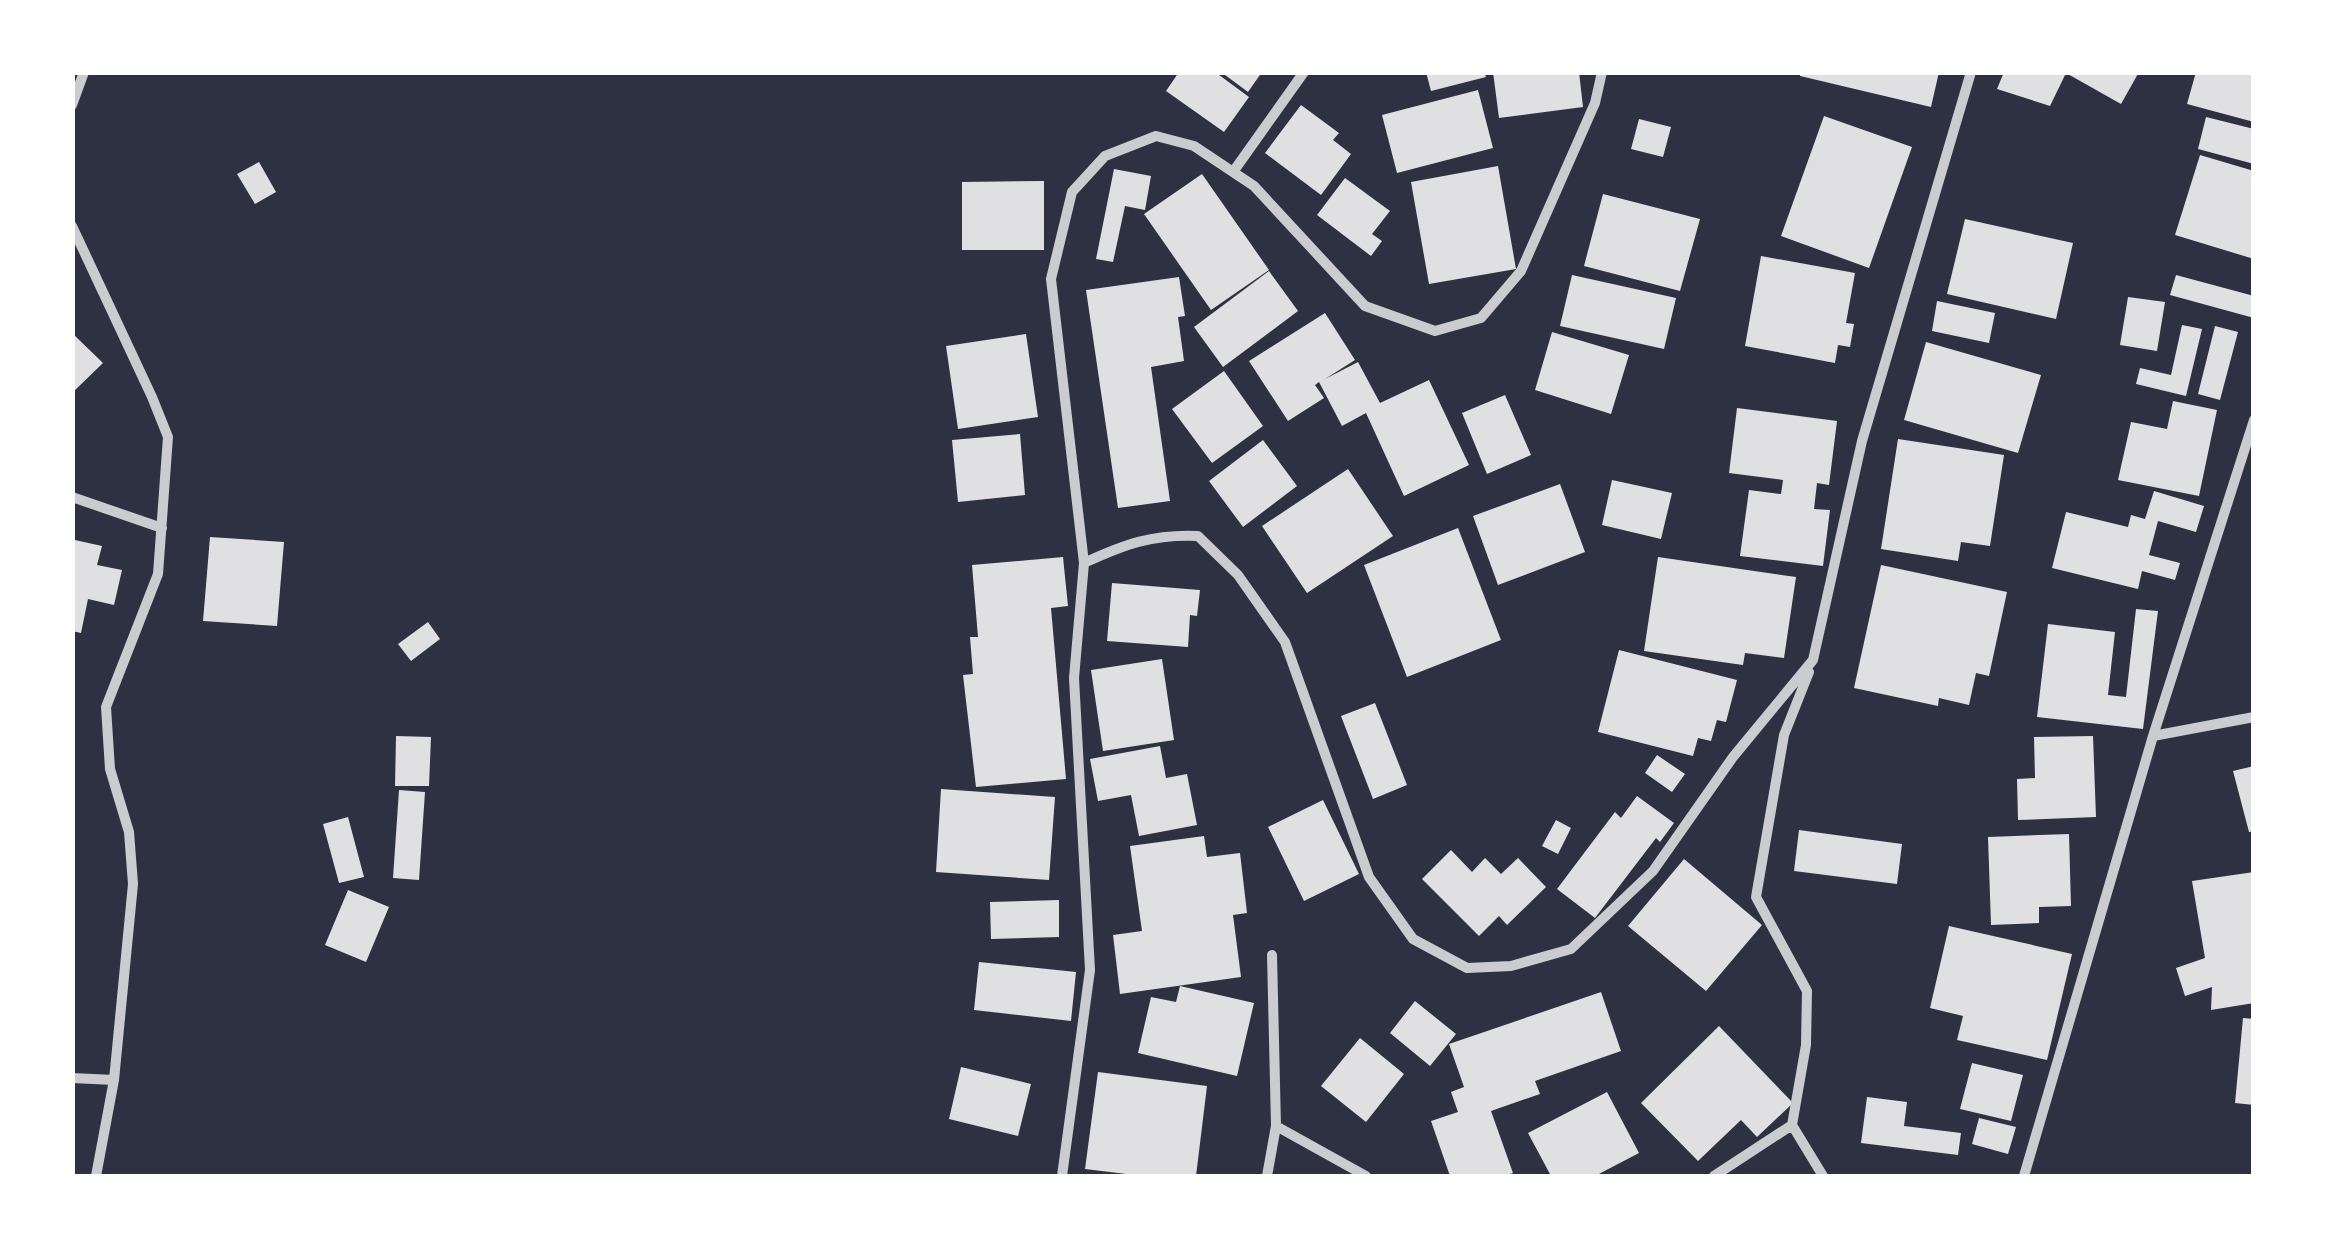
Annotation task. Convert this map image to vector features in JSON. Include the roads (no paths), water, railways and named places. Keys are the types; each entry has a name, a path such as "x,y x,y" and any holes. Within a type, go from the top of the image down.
{"street":[{"path":"72,105 84,72"},
{"path":"1233,172 1304,72"},
{"path":"1062,1176 1090,970 1074,678 1084,564 1051,279 1072,192 1105,156 1156,136 1194,146 1254,186 1365,306 1436,331 1480,318 1521,271 1595,102 1602,72"},
{"path":"1822,1176 1792,1125 1806,1046 1807,991 1756,896 1784,735 1814,660 1862,440 1971,72"},
{"path":"72,226 168,437 158,574 106,707 110,770 129,832 133,884 114,1080 96,1176"},
{"path":"2024,1176 2153,736 2254,420"},
{"path":"72,497 162,528"},
{"path":"1084,564 1121,546 1166,534 1198,536 1238,575 1286,642 1369,877 1413,939 1467,968 1510,966 1571,948 1652,872 1733,757 1814,660"},
{"path":"2153,736 2254,717"},
{"path":"1267,1176 1276,1126 1272,955"},
{"path":"72,1078 114,1080"},
{"path":"1714,1176 1792,1125"},
{"path":"1276,1126 1366,1176"}]}
